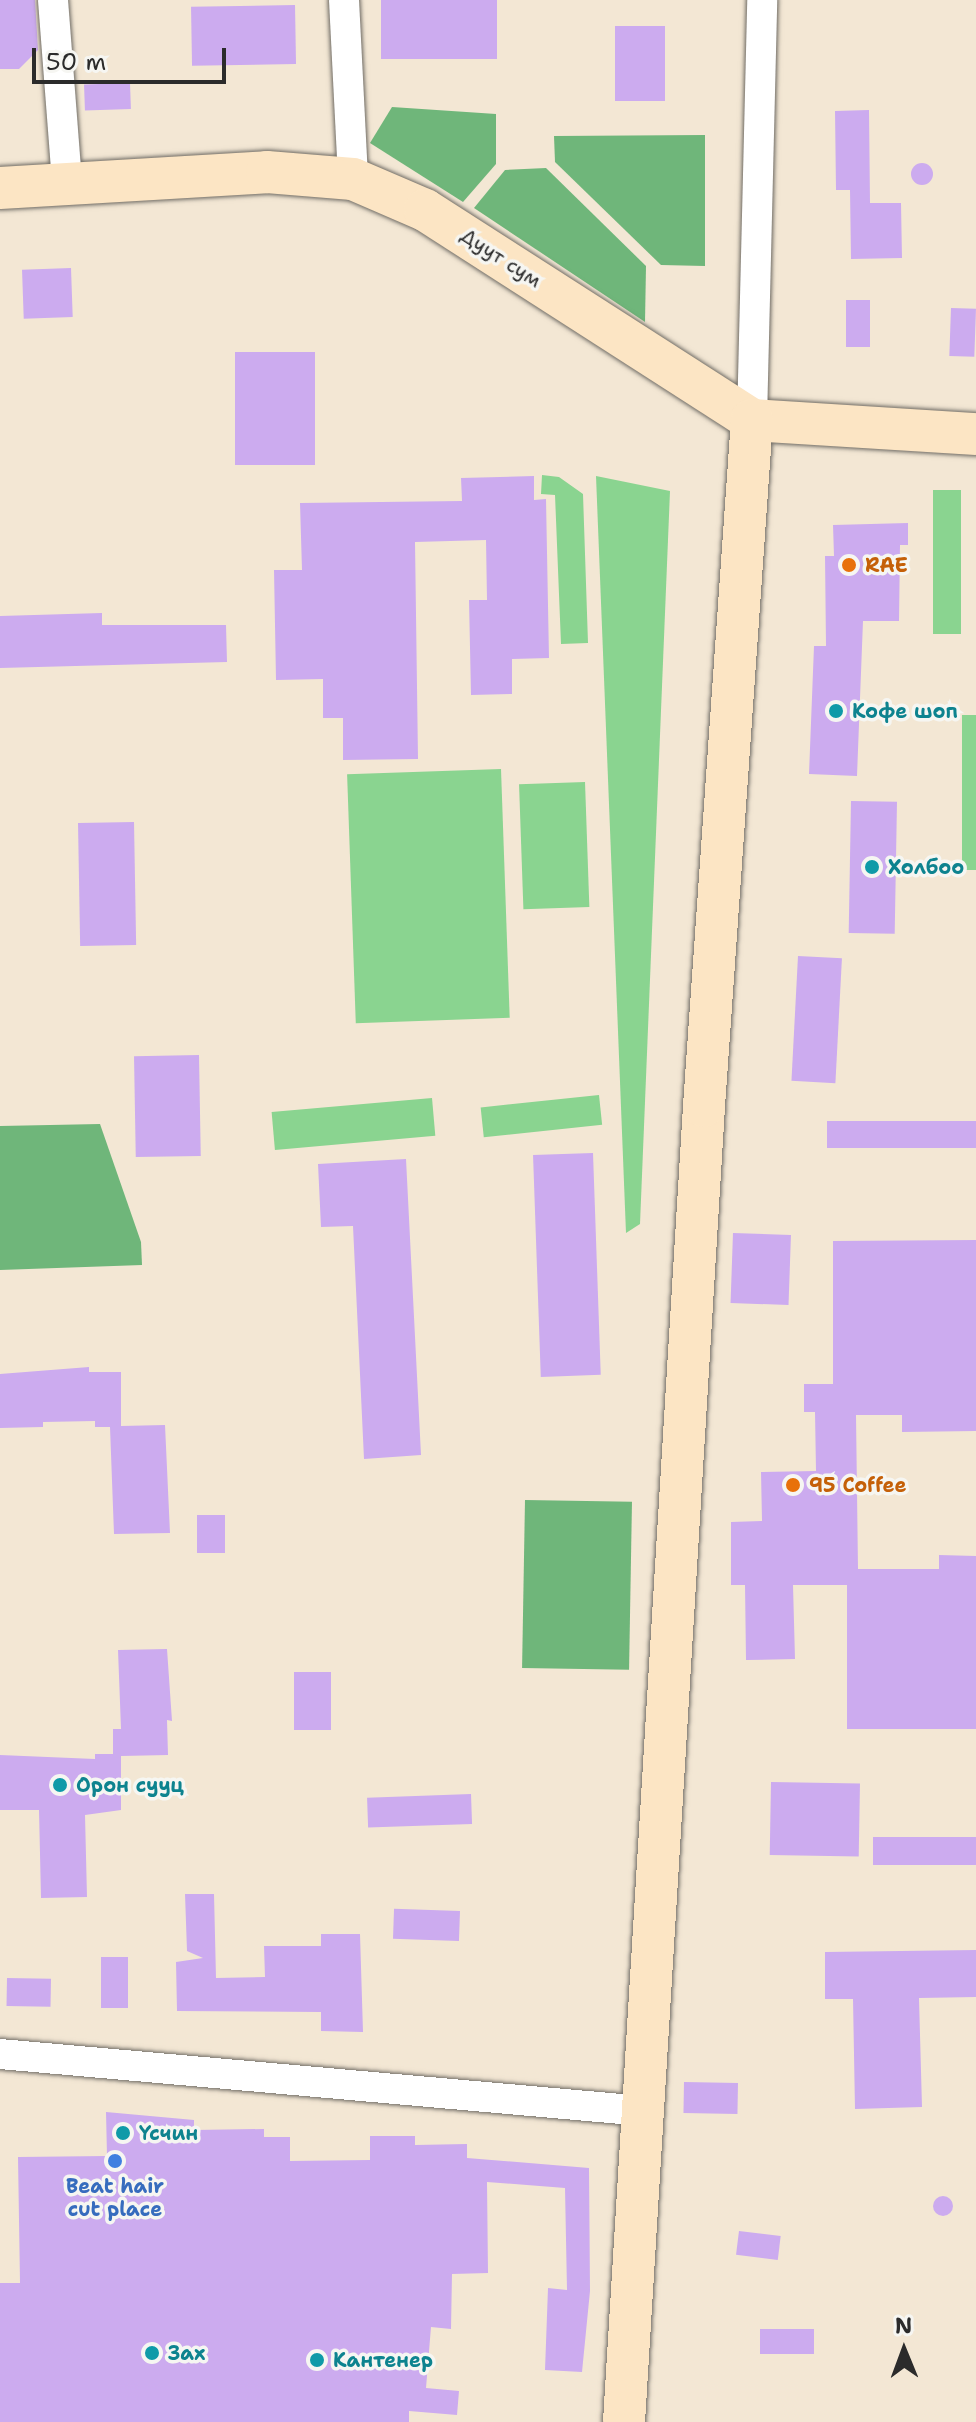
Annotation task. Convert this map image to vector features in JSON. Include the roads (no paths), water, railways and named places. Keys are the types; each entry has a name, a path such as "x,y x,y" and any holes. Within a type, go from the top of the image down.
{"street":[{"path":"53,0 67,184"},
{"path":"344,0 353,179"},
{"path":"624,2422 704,1106 752,420 762,0"},
{"name":"Дуут сум","path":"0,188 267,172 353,179 425,210 752,420 976,434"},
{"path":"0,2054 644,2111"}],"place":[{"name":"RAE","path":"849,565"},
{"name":"Кофе шоп","path":"836,711"},
{"name":"Холбоо","path":"872,867"},
{"name":"95 Coffee","path":"793,1485"},
{"name":"Орон сууц","path":"60,1785"},
{"name":"Үсчин","path":"123,2133"},
{"name":"Beat hair cut place","path":"115,2161"},
{"name":"Зах","path":"152,2353"},
{"name":"Кантенер","path":"317,2360"}]}
